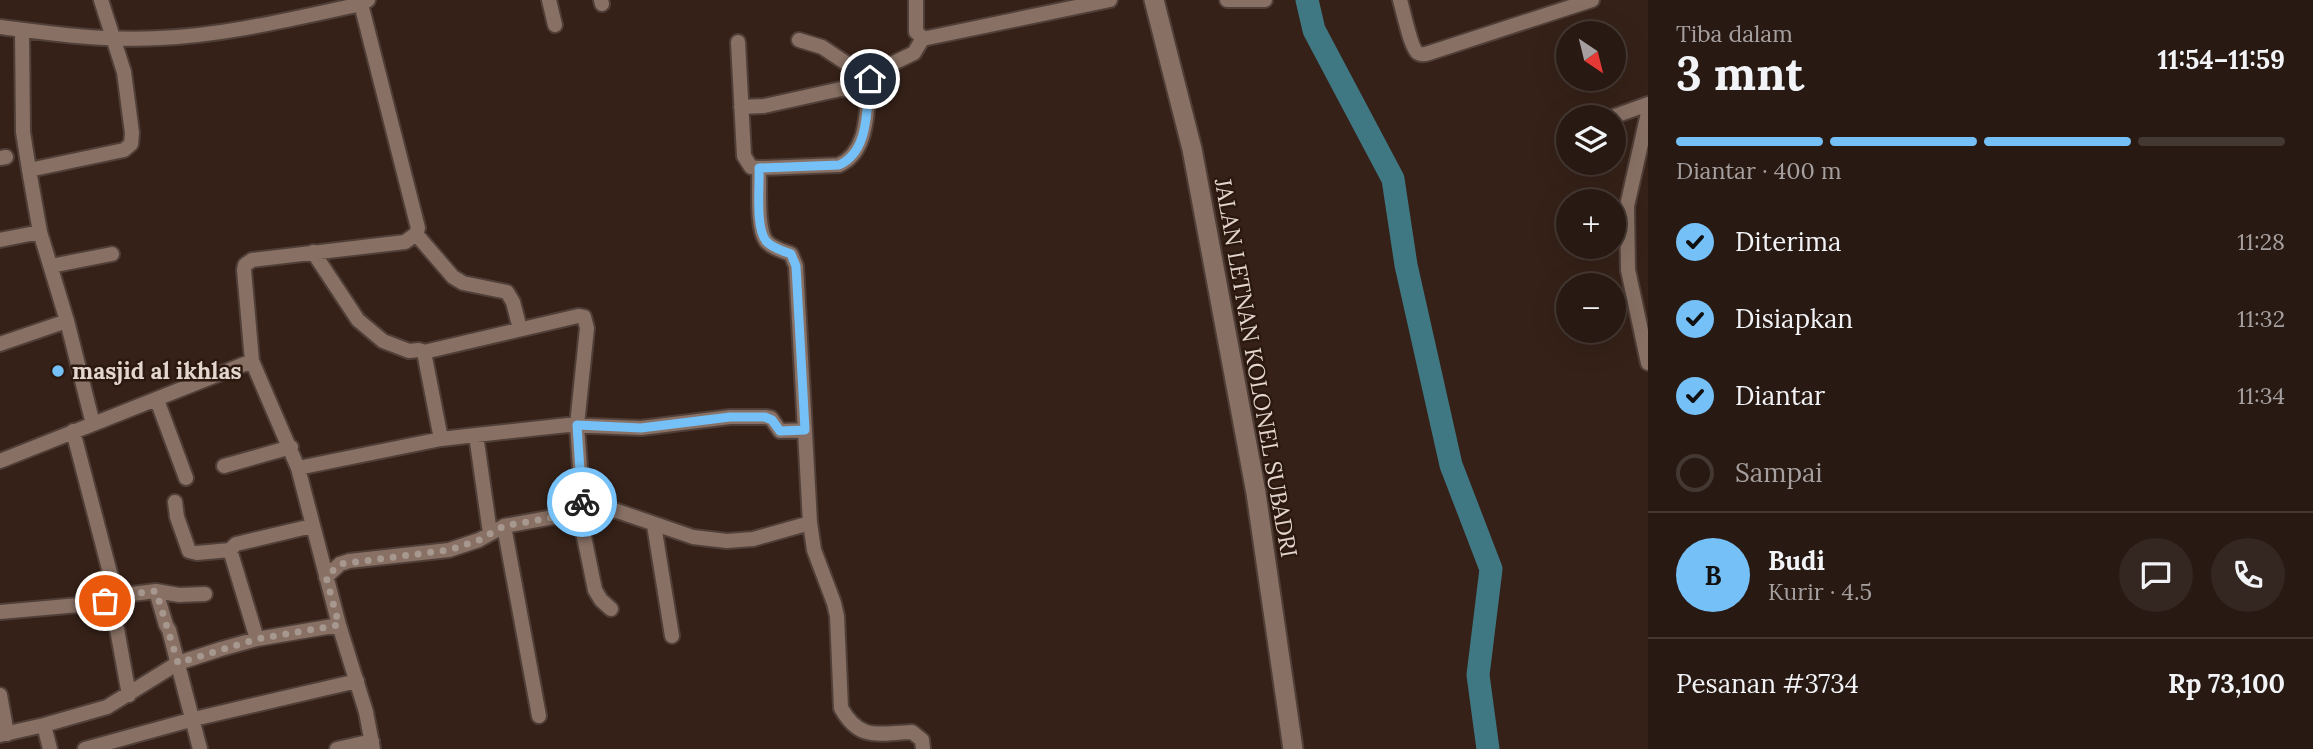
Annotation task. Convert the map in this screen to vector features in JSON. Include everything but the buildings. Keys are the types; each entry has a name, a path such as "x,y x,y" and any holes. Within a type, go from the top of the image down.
{"main road":[{"name":"JALAN LETNAN KOLONEL SUBADRI","path":"1154,0 1192,149 1256,493 1293,749"}],"street":[{"path":"29,170 124,150 131,144 124,72 101,0"},
{"path":"549,0 555,24"},
{"path":"916,0 915,28 923,38"},
{"path":"737,41 744,156 751,167 839,165 848,162 861,143 873,73 914,53 923,38 1110,0"},
{"path":"1227,0 1265,0"},
{"path":"1400,0 1412,44 1420,54 1592,0"},
{"path":"0,27 84,38 160,38 228,32 363,1 416,216 416,234 405,242 252,260 245,265 252,362 298,468 373,745 337,749"},
{"path":"22,30 23,132 40,232 67,321 93,424"},
{"path":"799,40 822,47 869,84"},
{"path":"741,107 764,106 869,84"},
{"path":"1626,112 1648,104"},
{"path":"1648,113 1627,206 1628,270 1648,363"},
{"path":"759,168 760,221 766,240 774,247 791,254 796,266 810,523 814,550 837,616 841,708 847,719 860,731 912,732 919,736 923,749"},
{"path":"0,240 40,232"},
{"path":"416,234 453,277 463,283 507,292 513,302 520,329"},
{"path":"313,252 358,320 377,336 409,351 424,352 578,316 584,317 586,321 577,425 581,512 595,590 611,609"},
{"path":"51,266 112,254"},
{"path":"0,344 67,321"},
{"path":"424,352 441,439"},
{"path":"0,461 252,362"},
{"path":"157,400 186,478"},
{"path":"298,468 441,439 577,425 641,428 717,419 765,417 772,420 780,431 805,430"},
{"path":"73,431 116,596"},
{"path":"476,435 539,716"},
{"path":"224,466 291,447"},
{"path":"175,502 177,517 189,551 197,553 230,550 236,544 312,526"},
{"path":"326,577 340,564 349,561 449,550 479,540 497,530 581,512 609,509 692,537 727,541 753,539 810,523"},
{"path":"654,525 672,636"},
{"path":"230,550 257,639"},
{"path":"156,591 194,719 200,749"},
{"path":"0,612 90,604 116,596 156,591 179,595 205,594"},
{"path":"0,695 4,734 94,712 129,695 178,663 257,639 339,625"},
{"path":"117,629 129,695"},
{"path":"85,749 194,719 357,681"},
{"path":"44,725 50,749"}],"waterway":[{"path":"1307,0 1314,30 1393,179 1406,265 1451,465 1491,569 1478,675 1488,749"}],"way so far":[{"path":"105,601 116,596 156,591 178,663 257,639 339,625 326,577 340,564 449,550 479,540 504,526 583,512 582,502"}],"place":[{"name":"masjid al ikhlas","path":"58,371"}],"route":[{"path":"582,502 577,425 665,427 730,417 765,417 771,418 780,431 805,430 796,266 791,254 774,247 766,240 761,229 759,168 839,165 848,162 861,143 870,79"}]}
